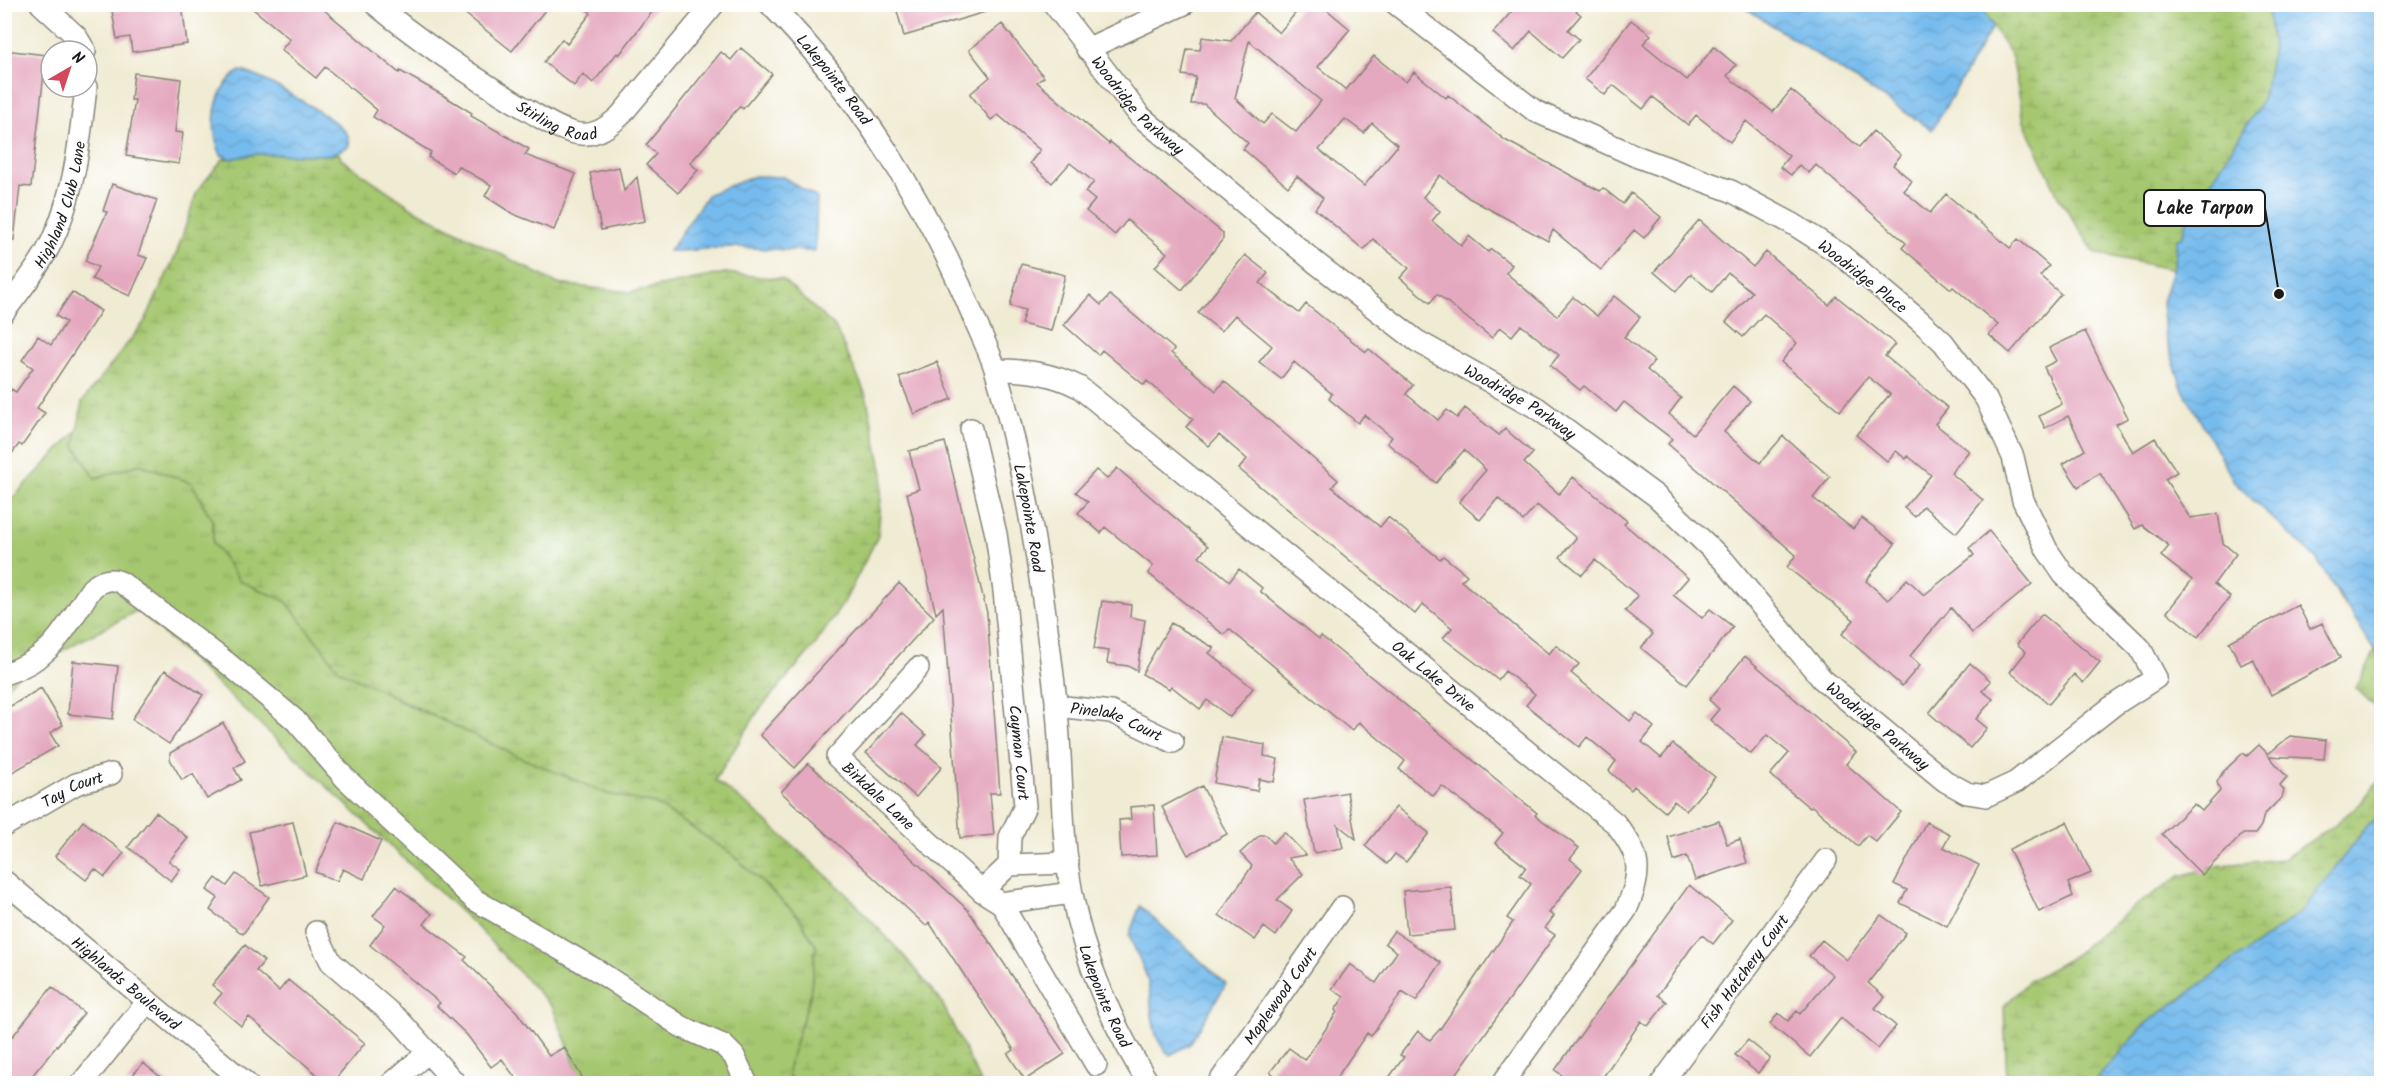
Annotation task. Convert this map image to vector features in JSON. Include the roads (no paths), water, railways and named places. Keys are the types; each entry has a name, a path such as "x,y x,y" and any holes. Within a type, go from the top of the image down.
{"street":[{"path":"41,4 78,39"},
{"name":"Stirling Road","path":"375,4 447,58 506,97 572,133 591,134 605,130 620,116 714,4"},
{"name":"Lakepointe Road","path":"770,4 834,79 901,175 933,230 996,370 1023,480 1042,583 1056,706 1071,893 1092,967 1128,1049 1149,1083"},
{"name":"Woodridge Parkway","path":"1054,4 1140,116 1316,263 1417,341 1537,408 1656,496 1724,561 1822,679 1945,781 1967,793 1986,796"},
{"path":"1087,49 1184,4"},
{"name":"Woodridge Place","path":"1396,4 1535,111 1638,157 1731,191 1792,224 1840,254 1943,342 1986,399 2013,457 2023,500 2048,550 2064,574 2140,648 2156,678 2114,705 2016,782 1986,796"},
{"name":"Highland Club Lane","path":"4,312 48,249 64,212 72,184 85,99"},
{"name":"Oak Lake Drive","path":"996,370 1048,374 1079,387 1615,823 1632,844 1637,867 1635,890 1626,910 1502,1083"},
{"name":"Cayman Court","path":"971,429 996,534 1004,591 1023,783 1024,806 1010,837 1010,865"},
{"path":"4,674 30,664 56,643 92,588 98,583 112,579 123,583 226,662 296,720 345,777 475,900 598,971 682,1027 723,1045 734,1056 747,1083"},
{"name":"Birkdale Lane","path":"918,668 837,757 982,891"},
{"name":"Pinelake Court","path":"1056,706 1111,712 1173,742"},
{"name":"Tay Court","path":"4,826 76,784 111,774"},
{"name":"Fish Hatchery Court","path":"1661,1083 1826,860"},
{"path":"1068,863 1010,865 982,891 1001,903 1096,1065"},
{"name":"Highlands Boulevard","path":"4,881 247,1083"},
{"path":"1001,903 1071,893"},
{"name":"Maplewood Court","path":"1218,1083 1342,907"},
{"path":"316,932 331,962 400,1021 456,1083"},
{"path":"81,1083 148,1001"},
{"path":"391,1083 428,1052"}],"water":[{"path":"1741,5 1747,7 1979,5 1993,26 1932,130"},
{"path":"2267,5 2381,5 2381,660 2317,560 2235,483 2182,388 2165,335 2162,302 2174,264 2177,238 2182,237 2187,220 2262,101 2273,48"},
{"path":"240,71 278,87 328,118 347,134 348,147 329,155 256,154 230,159 221,155 215,133 216,110 224,88"},
{"path":"755,176 783,177 817,198 815,251 735,247 669,251 708,194"},
{"path":"2381,814 2381,1083 2093,1083 2145,1024 2300,913 2368,825"},
{"path":"1140,906 1226,984 1190,1044 1170,1055 1163,1048 1154,1029 1146,975 1129,935"}],"place":[{"name":"Lake Tarpon","path":"2279,294"}]}
